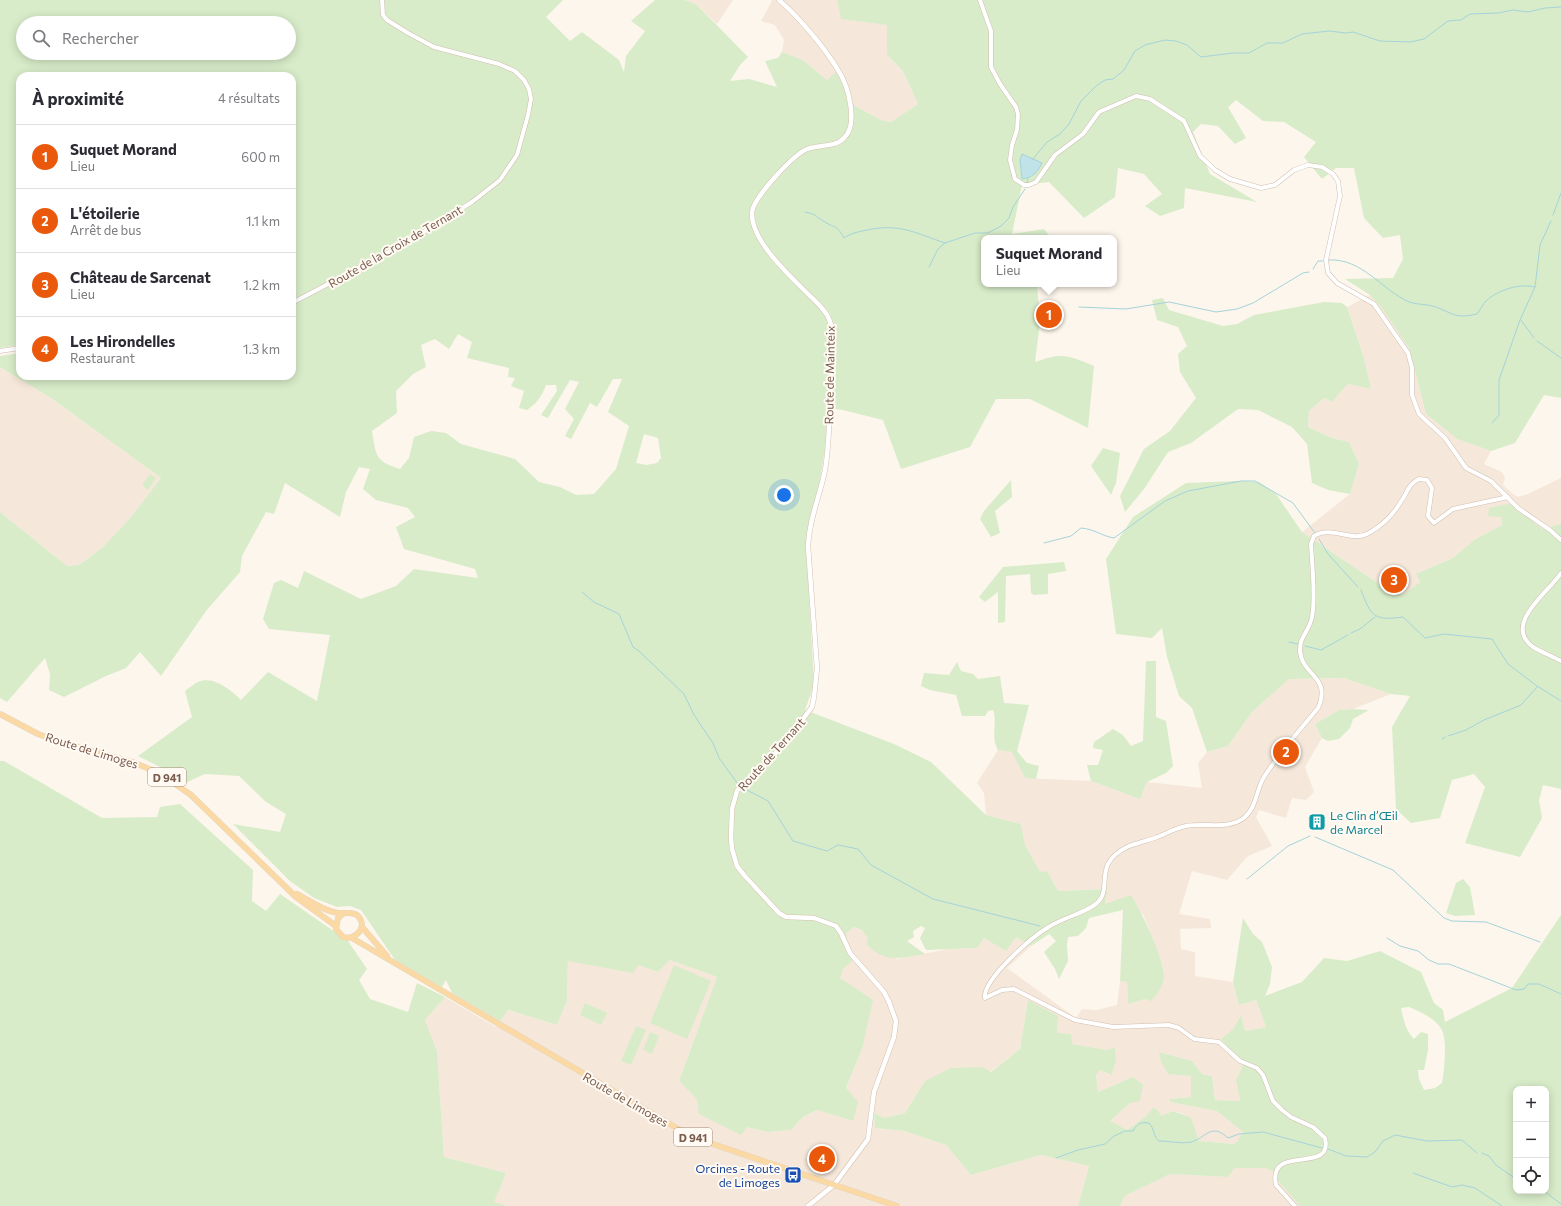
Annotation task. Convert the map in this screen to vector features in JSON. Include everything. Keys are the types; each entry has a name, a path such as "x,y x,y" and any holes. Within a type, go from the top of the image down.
{"main road":[{"name":"Route de Mainteix","path":"779,0 798,19 839,71 849,99 851,112 850,127 846,137 832,144 814,147 802,152 761,194 756,200 752,212 759,234 780,266 826,313 831,326 828,448 825,471 809,531 808,546 817,668 816,687 812,707"},
{"name":"Route de Ternant","path":"808,1206 834,1185 868,1139 874,1092 896,1029 894,1013 884,992 850,953 841,933 836,926 814,918 786,917 773,909 738,866 730,838 732,809 737,792 748,779 769,761 812,707"},
{"name":"Route de Limoges","path":"0,714 38,734 60,742 135,763 161,774 191,795 287,888 336,926"},
{"name":"Route de Limoges","path":"287,888 319,906 339,913 344,913"},
{"path":"349,912 357,915 362,923 362,927 358,934 352,938 341,936 336,926 338,918 344,913 349,912"},
{"name":"Route de Limoges","path":"362,927 394,964"},
{"name":"Route de Limoges","path":"352,938 394,964 692,1137 897,1206"}],"street":[{"name":"Route de la Croix de Ternant","path":"296,301 406,243 449,217 500,180 517,155 531,99 529,89 524,80 515,71 499,64 434,47 387,20 383,15 382,0"},
{"path":"980,0 991,31 991,67 1000,84 1016,107 1018,114 1017,130 1012,145 1010,160 1015,179 1024,185 1029,185 1036,182 1055,156 1083,134 1099,112 1136,96 1150,99 1184,120 1200,156 1215,170 1230,179 1261,188 1275,185 1294,170 1308,165 1322,167 1333,174 1338,181 1340,196 1326,260 1328,273 1337,282 1374,304 1408,353 1412,368 1412,395 1419,414 1445,438 1466,468 1492,481 1518,508 1550,530 1561,540"},
{"path":"0,351 16,349"},
{"path":"1295,1206 1276,1185 1275,1180 1279,1168 1289,1161 1316,1158 1326,1148 1325,1138 1321,1133 1291,1117 1272,1101 1263,1075 1257,1068 1240,1061 1219,1042 1194,1039 1176,1026 1113,1027 1075,1020 1014,990 1002,990 985,998 986,988 994,976 1036,936 1057,922 1087,910 1100,900 1104,888 1105,870 1110,859 1121,850 1174,829 1188,826 1227,825 1238,822 1244,818 1253,807 1261,782 1318,708 1322,700 1322,687 1320,682 1303,660 1300,651 1303,634 1310,626 1313,613 1312,540 1320,533 1326,532 1360,536 1368,534 1394,512 1410,485 1419,479 1427,480 1432,488 1428,516 1434,523 1453,509 1508,497"},
{"path":"1561,573 1528,613 1522,626 1524,636 1534,647 1561,661"}],"shaded area":[{"path":"684,0 733,0 717,24 696,4"},
{"path":"771,0 837,0 842,19 888,25 887,55 903,71 918,104 891,122 881,120 855,106 836,73 827,80 803,60 782,52 784,40 775,25 761,21 772,1"},
{"path":"1370,295 1381,307 1409,348 1426,414 1457,439 1491,451 1484,464 1502,472 1505,478 1503,485 1518,497 1528,494 1561,478 1561,524 1542,529 1516,507 1501,517 1502,525 1474,540 1453,558 1416,574 1420,582 1403,595 1391,592 1302,532 1350,494 1359,464 1349,442 1332,438 1308,427 1309,411 1324,398 1332,402 1348,384 1371,389 1364,358 1347,307"},
{"path":"0,367 16,377 16,380 21,380 51,398 161,478 131,517 102,548 79,565 67,566 0,512"},
{"path":"1344,678 1391,694 1353,709 1339,710 1315,724 1322,738 1305,767 1314,792 1306,800 1292,798 1286,818 1259,810 1256,817 1272,846 1248,856 1227,880 1192,871 1179,914 1210,919 1211,928 1180,929 1181,949 1195,952 1195,976 1233,982 1239,1005 1256,1000 1266,1027 1245,1031 1241,1015 1233,1029 1221,1039 1243,1065 1236,1080 1240,1101 1215,1100 1212,1076 1202,1074 1192,1061 1159,1052 1191,1075 1192,1097 1170,1099 1170,1102 1217,1111 1243,1132 1235,1144 1199,1141 1191,1117 1171,1111 1162,1117 1154,1108 1145,1117 1127,1130 1109,1121 1130,1103 1133,1077 1098,1092 1096,1075 1100,1070 1110,1075 1107,1050 1072,1044 1057,1033 1028,1000 1020,1049 990,1072 982,1067 925,1081 905,1113 884,1118 874,1113 875,1128 904,1131 946,1145 971,1175 1041,1155 1089,1166 1078,1206 507,1206 493,1202 506,1173 444,1157 437,1051 425,1020 445,997 496,1027 507,1010 557,1025 567,1001 568,961 638,965 658,972 670,960 717,977 679,1081 747,1127 767,1132 791,1130 803,1117 817,1110 853,1121 846,1089 862,1049 840,978 847,945 845,933 854,927 862,930 897,959 948,949 977,948 983,938 1016,937 1031,946 1007,968 1076,1018 1082,1009 1096,1010 1117,1005 1120,981 1127,982 1128,1004 1145,999 1164,979 1163,966 1143,914 1104,904 1106,889 1058,891 1047,871 1040,873 1025,845 1021,824 986,815 984,793 977,783 998,750 1014,752 1025,778 1091,781 1140,799 1147,782 1202,788 1198,763 1207,752 1228,746 1252,712 1289,679"},
{"path":"1235,1168 1266,1168 1274,1171 1278,1181 1300,1206 1120,1206 1125,1196 1170,1174 1228,1177"}],"green space":[{"path":"0,0 563,0 546,17 570,41 582,32 619,60 624,72 626,56 645,31 631,21 655,0 684,0 696,4 748,57 740,65 730,81 749,79 777,87 765,61 778,58 782,52 803,60 827,80 836,72 855,106 881,120 891,122 918,104 903,71 887,55 887,25 841,19 837,0 1561,0 1561,398 1544,395 1515,443 1491,451 1457,439 1426,414 1409,348 1381,307 1370,295 1345,279 1393,278 1403,259 1400,235 1383,238 1364,218 1354,168 1336,168 1322,179 1304,157 1316,142 1284,122 1263,121 1236,100 1228,107 1246,138 1235,144 1218,126 1201,124 1193,132 1210,174 1257,202 1185,188 1184,208 1160,216 1145,206 1162,194 1144,174 1118,168 1115,197 1084,218 1049,182 1022,185 1012,234 1044,229 1049,235 981,235 981,287 1037,287 1040,322 1035,362 1052,357 1065,356 1078,359 1094,366 1088,428 1030,399 996,399 970,447 901,469 883,420 843,410 827,408 826,444 807,556 814,685 805,710 894,744 931,762 986,815 1021,824 1025,845 1040,872 1047,871 1058,891 1107,889 1105,904 1131,895 1141,912 1157,948 1161,959 1164,977 1163,983 1151,1001 1145,999 1128,1004 1127,982 1120,981 1123,910 1089,918 1086,928 1078,936 1068,937 1068,961 1059,979 1055,969 1044,952 1056,941 1049,934 1031,946 1016,937 1006,951 984,938 977,948 926,950 920,938 925,928 921,926 913,931 914,937 907,941 925,954 894,958 880,955 873,950 866,944 868,938 862,930 854,927 846,933 853,960 843,969 840,978 873,1000 862,1049 846,1088 858,1102 853,1121 817,1110 803,1117 791,1130 767,1132 747,1127 741,1135 699,1114 697,1099 679,1081 717,977 670,960 658,972 638,965 633,973 568,961 567,1001 557,1025 508,1010 500,1021 452,993 446,980 442,987 395,960 361,910 350,906 337,907 314,898 290,881 233,824 280,832 286,814 266,802 239,776 205,774 185,783 168,771 138,756 192,717 185,691 198,682 204,680 216,682 227,688 241,700 268,672 317,701 330,635 269,629 263,619 274,583 281,580 298,588 304,571 361,599 396,586 414,569 478,578 475,569 404,549 396,527 415,517 408,508 376,500 363,489 370,469 359,467 346,492 340,517 285,483 274,514 266,512 242,556 240,572 206,611 161,676 140,652 126,668 106,676 64,697 49,690 50,674 45,658 7,702 0,698 0,512 67,566 79,565 102,548 131,517 161,478 51,398 21,380 296,380 296,72 16,72 16,346 0,348","holes":["458,334 472,342 467,358 509,368 508,377 515,378 511,386 524,391 519,408 527,410 539,399 546,385 556,385 557,391 541,415 548,418 570,380 579,382 565,409 574,419 565,436 571,439 590,403 597,407 613,379 622,379 608,412 629,426 616,469 594,494 576,495 560,487 539,482 515,459 461,444 446,433 431,431 414,437 409,458 400,469 381,460 376,452 372,431 397,413 396,391 413,374 426,367 421,345 435,339 449,349","644,434 658,438 661,458 657,463 646,465 636,463"]},
{"path":"1163,298 1169,310 1223,326 1237,324 1254,315 1324,302 1342,303 1347,307 1364,358 1371,389 1348,384 1332,402 1324,398 1309,411 1308,427 1332,438 1349,442 1359,464 1350,494 1328,490 1312,483 1307,444 1292,427 1258,410 1238,409 1191,443 1168,452 1144,489 1125,512 1120,496 1144,449 1170,431 1196,398 1180,372 1178,354 1187,346 1178,327 1157,320 1152,300"},
{"path":"16,354 16,377 0,367 0,356"},
{"path":"1103,448 1120,453 1116,483 1111,495 1091,466"},
{"path":"150,474 156,478 148,490 142,485"},
{"path":"1011,480 1012,497 995,511 1000,533 991,537 980,519 984,511"},
{"path":"1236,481 1259,482 1276,494 1302,532 1391,592 1403,595 1420,582 1416,574 1453,558 1474,540 1502,525 1501,517 1488,516 1489,508 1508,504 1516,507 1542,529 1561,524 1561,789 1543,785 1539,800 1542,818 1520,857 1465,843 1485,787 1474,774 1452,780 1440,818 1411,823 1396,809 1392,727 1410,696 1391,694 1344,678 1289,679 1252,712 1228,746 1207,752 1192,708 1179,696 1167,657 1162,628 1152,638 1116,634 1106,559 1133,517 1186,483"},
{"path":"1064,562 1066,571 1048,574 1048,594 1034,595 1031,593 1030,574 1006,576 1005,622 998,623 998,592 985,602 979,597 1003,567"},
{"path":"1146,661 1156,661 1156,717 1166,721 1173,766 1166,773 1147,782 1140,799 1091,781 1087,765 1098,765 1103,750 1093,748 1094,742 1113,729 1123,735 1131,746 1143,741"},
{"path":"957,662 961,671 973,674 978,679 1000,676 1004,703 1029,705 1017,751 1027,763 1039,766 1036,779 1025,778 1012,752 998,750 994,735 995,720 993,710 988,711 985,716 962,716 956,695 930,690 921,686 924,673 949,675"},
{"path":"1339,710 1369,710 1353,719 1350,728 1339,739 1328,741 1322,738 1315,724"},
{"path":"0,761 4,761 102,818 157,817 160,807 180,804 253,870 252,901 266,911 280,894 348,941 367,969 359,980 370,999 408,1012 417,983 445,997 425,1020 437,1051 444,1157 506,1173 494,1202 507,1206 0,1206"},
{"path":"1463,879 1470,887 1475,915 1455,916 1446,913 1456,883"},
{"path":"1561,915 1561,1206 1300,1206 1278,1181 1273,1171 1266,1168 1235,1168 1228,1177 1170,1174 1125,1196 1120,1206 1078,1206 1089,1166 1041,1155 971,1175 946,1145 904,1131 875,1128 874,1113 884,1118 905,1113 925,1081 951,1068 982,1067 991,1072 1020,1049 1028,1000 1058,1016 1057,1033 1071,1034 1072,1044 1107,1050 1115,1048 1116,1061 1111,1075 1100,1070 1096,1075 1098,1092 1133,1077 1143,1085 1140,1101 1130,1103 1110,1121 1127,1130 1145,1117 1154,1107 1162,1116 1172,1111 1191,1117 1199,1141 1235,1144 1243,1132 1217,1111 1170,1102 1170,1099 1191,1097 1191,1076 1168,1074 1161,1062 1159,1052 1192,1061 1202,1074 1212,1076 1215,1100 1240,1101 1236,1080 1243,1065 1221,1039 1233,1029 1241,1015 1245,1031 1266,1027 1256,1000 1239,1005 1233,982 1243,918 1253,934 1262,942 1272,967 1270,984 1265,996 1302,982 1324,958 1347,961 1380,951 1421,972 1434,1003 1443,1010 1445,1022 1512,988","holes":["1409,1007 1434,1020 1441,1028 1444,1038 1445,1051 1442,1083 1435,1088 1424,1090 1419,1079 1418,1070 1424,1070 1428,1050 1428,1034 1421,1032 1414,1039 1405,1025 1401,1008"]},
{"path":"674,965 711,981 687,1039 650,1023"},
{"path":"585,1003 607,1013 601,1025 580,1015"},
{"path":"636,1026 646,1030 631,1065 621,1061"},
{"path":"650,1032 659,1036 652,1054 643,1050"}],"water":[{"path":"1022,154 1042,163 1034,174 1022,179 1020,160"}],"waterway":[{"path":"1032,160 1047,142 1060,134 1069,124 1081,101 1096,86 1105,80 1113,79 1124,70 1135,51 1145,45 1165,40 1176,41 1187,45 1201,57 1233,53 1249,53 1267,43 1283,43 1302,34 1329,31 1346,33 1353,32 1380,41 1410,42 1424,39 1448,21 1461,20 1470,14 1498,13 1513,10 1528,12 1545,8 1561,7"},
{"path":"1027,183 1028,179"},
{"path":"805,212 815,215 836,227 844,238 861,231 879,228 898,228 945,243 975,233 988,233 1001,226 1009,218 1013,207 1025,189"},
{"path":"1553,215 1561,193"},
{"path":"1492,423 1499,415 1499,380 1520,320 1535,287 1540,245 1551,221"},
{"path":"929,267 938,249 945,243"},
{"path":"1329,260 1341,261 1362,269 1399,297 1409,302 1433,306 1451,314 1460,316 1477,314 1486,301 1509,288 1522,286 1535,287"},
{"path":"1313,269 1318,261 1323,261"},
{"path":"1079,307 1126,309 1169,302 1216,312 1237,309 1253,303 1303,273 1309,272"},
{"path":"1521,320 1534,338"},
{"path":"1537,341 1561,358"},
{"path":"1044,543 1071,536 1081,528 1114,538 1165,501 1188,491 1241,481 1255,481 1293,503 1315,533"},
{"path":"1319,539 1328,554 1358,587"},
{"path":"1361,590 1374,615 1385,618 1403,617 1425,638 1444,634 1492,639 1508,664 1537,686 1561,701"},
{"path":"582,592 594,602 619,614 633,647 684,694 694,715 713,743 719,758 738,784"},
{"path":"1351,633 1360,629 1375,617"},
{"path":"1305,646 1321,650 1348,635"},
{"path":"1289,642 1298,644"},
{"path":"1448,736 1466,730 1484,720 1521,705 1537,687"},
{"path":"743,788 768,801 793,841 827,851 838,845 858,849 871,865 933,899 1040,926"},
{"path":"1247,879 1288,846 1310,836"},
{"path":"1315,837 1393,870 1444,918 1452,921 1486,922 1540,942"},
{"path":"1387,938 1400,946 1418,951 1429,960 1438,964 1449,964 1516,990 1524,989 1528,984 1539,984 1561,994"},
{"path":"1056,1158 1078,1150 1105,1144 1114,1136 1125,1131 1133,1131 1136,1126 1144,1123 1149,1123 1159,1141 1187,1143 1213,1131 1222,1133 1228,1138 1239,1134 1263,1132 1322,1148"},
{"path":"1328,1149 1346,1156 1367,1157 1375,1152 1383,1141 1395,1135 1427,1141 1462,1140 1477,1153"},
{"path":"1482,1153 1489,1156 1496,1165 1513,1177"},
{"path":"1413,1173 1452,1187 1462,1185 1475,1188 1502,1206"},
{"path":"1548,1194 1561,1204"}],"place":[{"name":"Suquet Morand","path":"1049,315"},
{"name":"Château de Sarcenat","path":"1394,580"},
{"name":"L'étoilerie","path":"1286,752"},
{"name":"Le Clin d’Œil de Marcel","path":"1317,822"},
{"name":"Les Hirondelles","path":"822,1159"},
{"name":"Orcines - Route de Limoges","path":"793,1175"}]}
